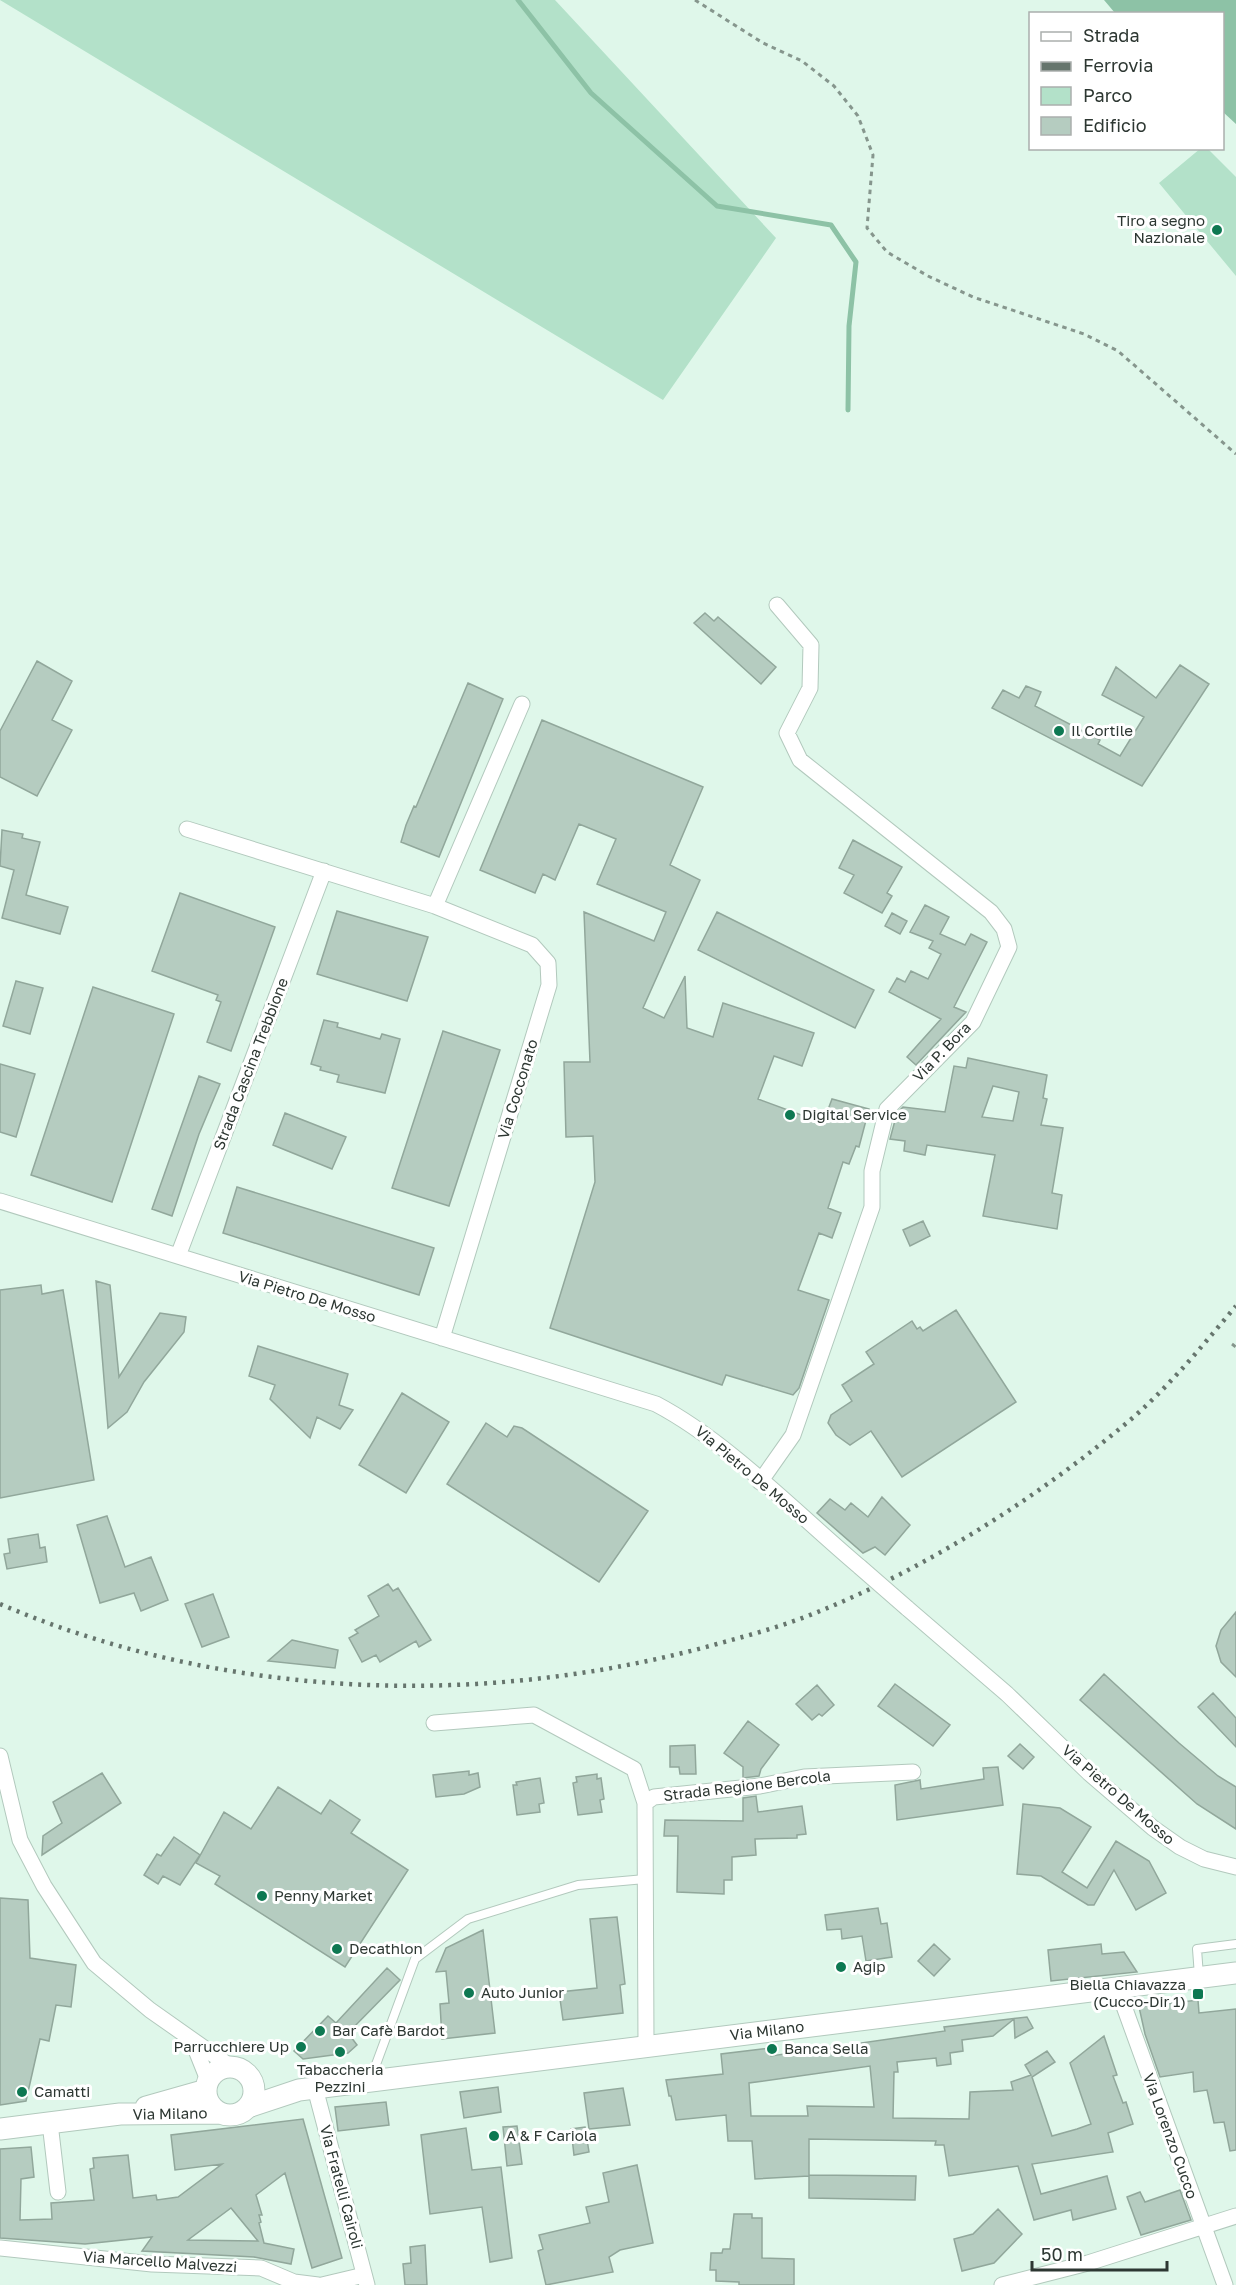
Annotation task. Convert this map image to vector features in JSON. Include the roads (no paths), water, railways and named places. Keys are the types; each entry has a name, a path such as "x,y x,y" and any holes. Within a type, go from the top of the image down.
{"main road":[{"name":"Via Milano","path":"248,2107 307,2089 1236,1973"},
{"path":"231,2067 243,2070 252,2080 254,2094 248,2107 235,2115 220,2113 209,2104 207,2085 218,2070 231,2067"},
{"name":"Via Milano","path":"252,2080 307,2089"},
{"name":"Via Milano","path":"120,2114 207,2085"},
{"name":"Via Milano","path":"0,2129 120,2114 220,2113"}],"street":[{"name":"Via P. Bora","path":"760,1482 793,1435 872,1207 872,1171 887,1109 973,1022 1009,948 1004,929 990,912 800,760 788,734 810,688 810,645 777,605"},
{"path":"187,829 435,906 522,704"},
{"name":"Strada Cascina Trebbione","path":"178,1256 324,871"},
{"name":"Via Cocconato","path":"435,906 532,945 548,963 549,985 442,1338"},
{"name":"Via Pietro De Mosso","path":"0,1201 656,1404 686,1420 1006,1694 1089,1773 1153,1828 1196,1855 1236,1868"},
{"path":"434,1723 534,1715 634,1769 645,1803"},
{"path":"0,1756 20,1840 44,1886 94,1963 150,2010 231,2067"},
{"name":"Strada Regione Bercola","path":"646,2046 645,1803 654,1797 760,1786 804,1777 913,1772"},
{"name":"Via Lorenzo Cucco","path":"1117,1987 1225,2285"},
{"path":"192,2040 207,2085"},
{"name":"Via Fratelli Cairoli","path":"307,2089 366,2280"},
{"path":"50,2122 58,2192"},
{"path":"1002,2285 1088,2263 1236,2216"},
{"name":"Via Marcello Malvezzi","path":"0,2248 152,2264 261,2268 294,2282 320,2285 366,2280"}],"lane":[{"path":"370,2081 415,1959 468,1918 578,1885 645,1879"},
{"path":"1199,1978 1197,1949 1236,1944"}],"waterway":[{"path":"518,0 591,93 717,206 831,225 856,262 849,326 848,410"}],"railway":[{"path":"0,1604 86,1636 174,1660 264,1676 355,1684 447,1685 538,1679 628,1665 717,1644 791,1622 857,1595 939,1553 1018,1504 1094,1450 1144,1408 1185,1366 1236,1306"}],"place":[{"name":"Tiro a segno Nazionale","path":"1217,230"},
{"name":"Il Cortile","path":"1059,731"},
{"name":"Digital Service","path":"790,1115"},
{"name":"Penny Market","path":"262,1896"},
{"name":"Decathlon","path":"337,1949"},
{"name":"Agip","path":"841,1967"},
{"name":"Auto Junior","path":"469,1993"},
{"name":"Biella Chiavazza (Cucco-Dir 1)","path":"1198,1994"},
{"name":"Bar Cafè Bardot","path":"320,2031"},
{"name":"Parrucchiere Up","path":"301,2047"},
{"name":"Banca Sella","path":"772,2049"},
{"name":"Tabaccheria Pezzini","path":"340,2052"},
{"name":"Camatti","path":"22,2092"},
{"name":"A & F Cariola","path":"494,2136"}]}
